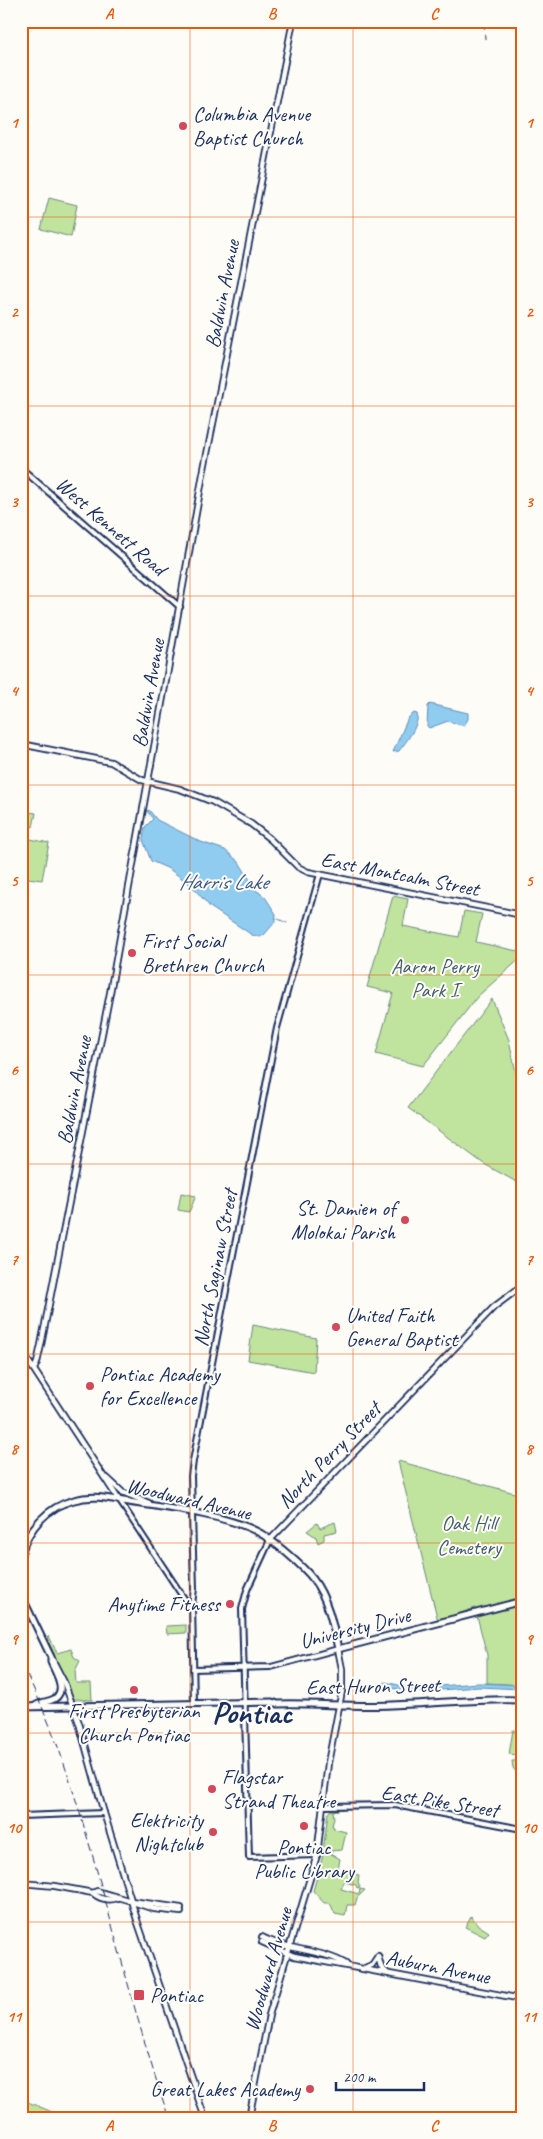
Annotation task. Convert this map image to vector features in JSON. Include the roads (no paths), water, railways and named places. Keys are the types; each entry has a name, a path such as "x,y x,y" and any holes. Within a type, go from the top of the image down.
{"highway":[{"name":"Woodward Avenue","path":"21,1554 32,1530 44,1516 56,1507 71,1500 89,1497 155,1506 240,1524 261,1533 312,1578 320,1589 328,1610 338,1650"},
{"path":"21,1591 22,1597 51,1657 50,1662 60,1685 60,1693 54,1699 43,1701 35,1706"},
{"name":"University Drive","path":"338,1650 522,1601"},
{"name":"East Huron Street","path":"21,1707 272,1702 278,1704 393,1705 470,1699 522,1700"}],"main road":[{"name":"Baldwin Avenue","path":"34,1369 41,1345 109,996 207,458 293,21"},
{"name":"East Montcalm Street","path":"21,744 111,762 140,779 186,791 223,807 260,831 298,867 320,874 522,915"},
{"name":"North Perry Street","path":"270,1540 491,1310 522,1286"},
{"path":"21,1350 106,1477 119,1500"},
{"path":"106,1477 122,1492 155,1506"},
{"name":"Woodward Avenue","path":"249,2118 269,2015 317,1855 328,1762 340,1704 342,1675 338,1650"},
{"path":"51,1657 73,1706 131,1901 205,2118"},
{"path":"21,1883 55,1886 93,1893 98,1891 147,1907 181,1910"},
{"name":"Auburn Avenue","path":"347,1965 340,1966 298,1957 288,1954 262,1940 364,1969 522,1999"},
{"path":"298,1957 302,1953 315,1954"},
{"path":"364,1969 372,1965 378,1956 381,1966 388,1974"}],"street":[{"name":"West Kennett Road","path":"21,468 180,607"},
{"name":"North Saginaw Street","path":"194,1704 192,1611 194,1589 193,1460 273,1048 320,874"},
{"path":"119,1500 192,1611"},
{"name":"North Perry Street","path":"270,1540 244,1601 244,1703 248,1857 317,1855"},
{"name":"University Drive","path":"193,1669 271,1667 338,1650"},
{"name":"East Pike Street","path":"324,1806 395,1805 522,1829"},
{"path":"21,1816 104,1814"}],"water":[{"path":"430,704 468,713 468,719 464,726 448,721 429,728 427,726 428,706"},
{"path":"414,713 417,714 417,718 412,733 399,751 393,752 408,718"},
{"name":"Harris Lake","path":"149,810 157,820 201,842 225,850 239,862 256,890 265,897 276,914 275,922 264,935 260,937 252,935 210,907 191,885 169,869 151,861 143,840 145,827 153,819 147,811"},
{"path":"385,1682 412,1688 479,1683 522,1685 522,1689 479,1687 415,1692 384,1687"}],"waterway":[{"path":"276,918 287,923"}],"railway":[{"path":"484,21 485,39"},
{"path":"21,1664 50,1725 72,1787 146,2047 169,2118"}],"place":[{"name":"Columbia Avenue Baptist Church","path":"183,126"},
{"name":"First Social Brethren Church","path":"132,953"},
{"name":"St. Damien of Molokai Parish","path":"405,1220"},
{"name":"United Faith General Baptist","path":"336,1327"},
{"name":"Pontiac Academy for Excellence","path":"90,1386"},
{"name":"Anytime Fitness","path":"230,1604"},
{"name":"First Presbyterian Church Pontiac","path":"134,1690"},
{"name":"Flagstar Strand Theatre","path":"212,1789"},
{"name":"Pontiac Public Library","path":"304,1826"},
{"name":"Elektricity Nightclub","path":"213,1832"},
{"name":"Pontiac","path":"139,1995"},
{"name":"Great Lakes Academy","path":"310,2089"}],"district":[{"name":"Pontiac","path":"252,1712"}],"park label":[{"name":"Aaron Perry Park I","path":"435,978"},
{"name":"Oak Hill Cemetery","path":"469,1535"}]}
